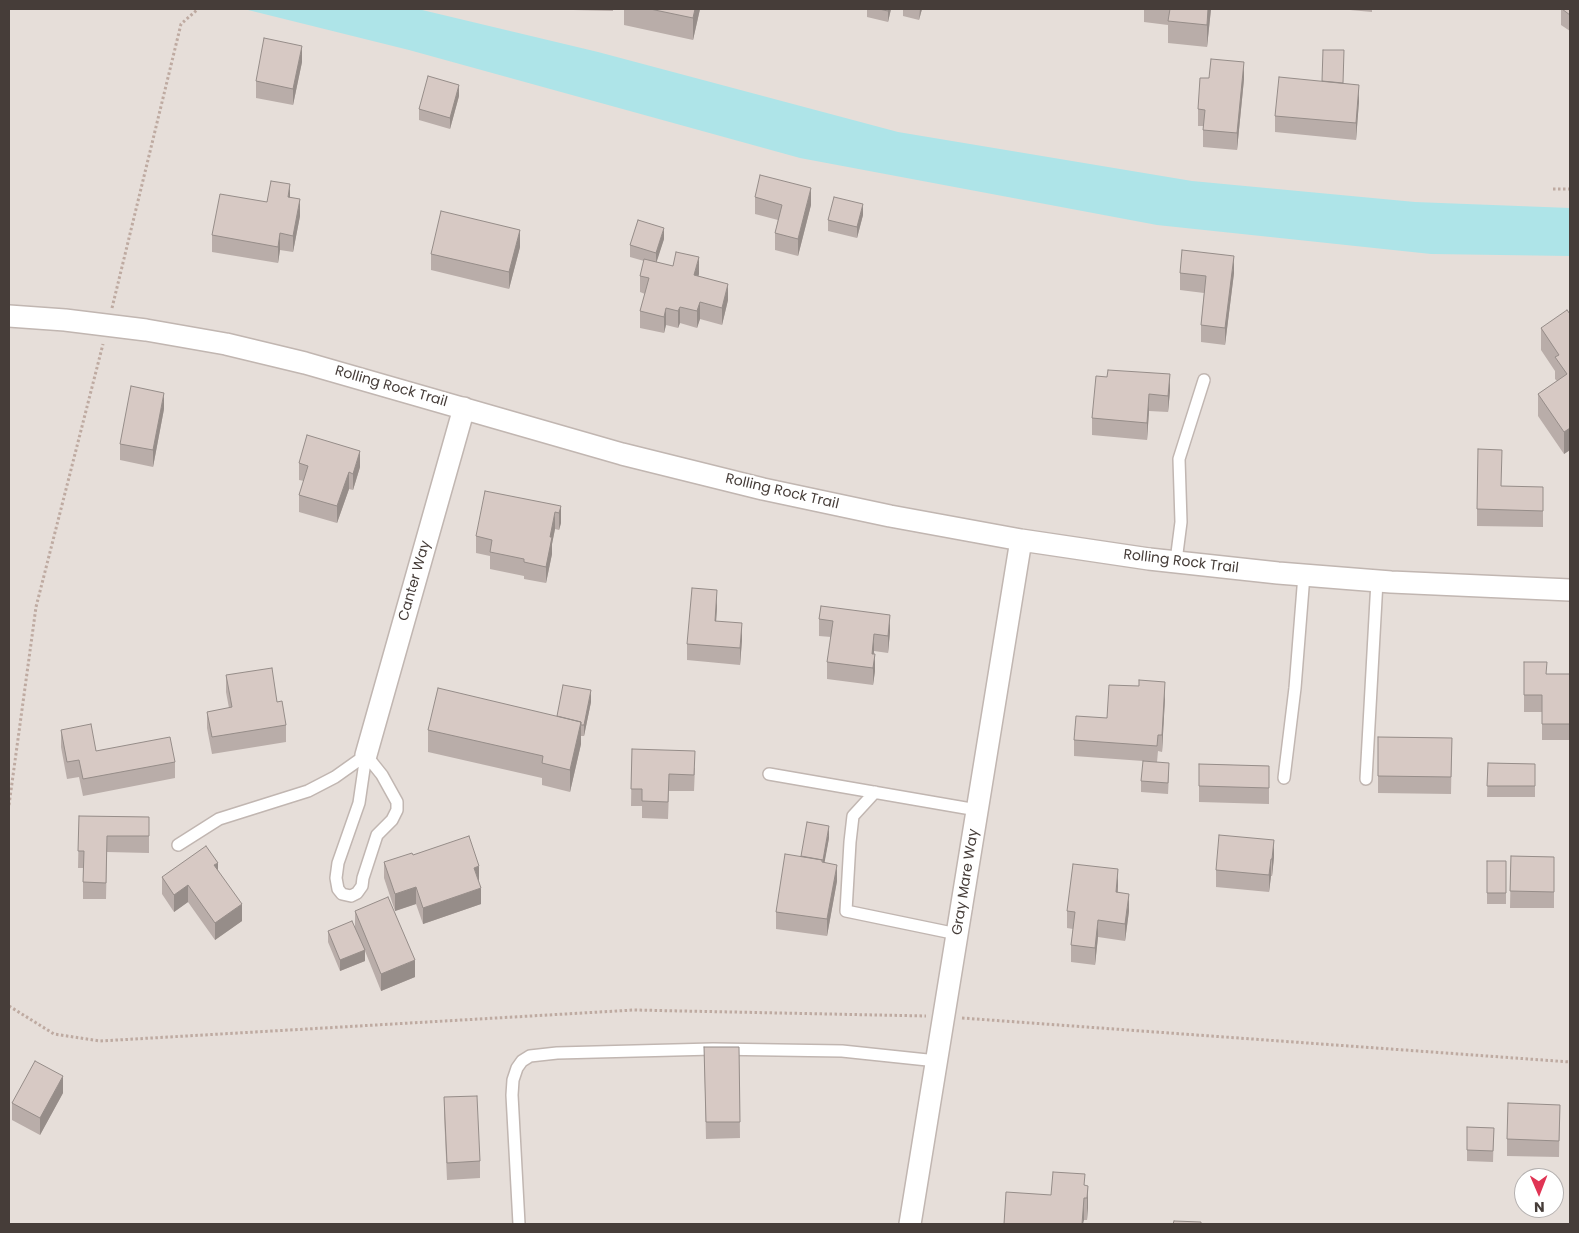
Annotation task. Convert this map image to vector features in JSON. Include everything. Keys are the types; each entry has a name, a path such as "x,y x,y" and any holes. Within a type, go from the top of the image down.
{"street":[{"name":"Rolling Rock Trail","path":"9,316 108,325 226,344 305,363 622,454 763,489 890,516 1021,540 1176,561 1304,575 1377,581 1570,590"},
{"name":"Canter Way","path":"366,755 464,408"},
{"name":"Gray Mare Way","path":"910,1224 1021,540"}],"lane":[{"path":"1176,561 1181,522 1179,459 1204,380"},
{"path":"1284,778 1295,688 1304,575"},
{"path":"1366,779 1377,581"},
{"path":"366,755 382,775 397,802 397,810 392,820 377,835 362,886 358,893 351,896 342,894 338,889 336,878 338,863 360,803 366,755"},
{"path":"178,845 219,819 308,792 335,777 366,755"},
{"path":"769,774 977,810"},
{"path":"875,792 853,816 846,911 957,934"},
{"path":"519,1224 512,1088 516,1068 530,1056 557,1053 733,1049 842,1051 936,1061"}],"path":[{"path":"9,805 36,607 108,325 181,24 198,9"},
{"path":"1553,189 1570,189"},
{"path":"9,1006 54,1034 100,1041 634,1010 944,1016 1570,1062"}],"shaded area":[{"path":"9,9 1570,9 1570,1224 9,1224"}],"water":[{"path":"244,9 418,9 598,52 898,132 1192,181 1415,202 1570,208 1570,256 1431,254 1157,225 800,158 409,50"}],"building":[{"path":"650,9 695,9 693,18"},
{"path":"1170,9 1208,9 1207,25 1168,21"},
{"path":"1562,9 1570,9 1570,15"},
{"path":"264,38 302,46 293,89 256,81"},
{"path":"1323,50 1344,50 1343,83 1322,81"},
{"path":"1211,59 1244,62 1237,133 1203,130 1205,110 1198,109 1200,78 1209,78"},
{"path":"428,76 459,85 450,118 419,109"},
{"path":"1279,77 1359,85 1356,123 1275,116"},
{"path":"760,175 811,188 798,239 775,233 782,205 755,197"},
{"path":"271,181 290,184 288,197 300,199 293,236 280,233 278,247 212,235 220,194 267,202"},
{"path":"834,197 863,204 857,227 828,220"},
{"path":"441,211 520,230 509,272 431,254"},
{"path":"638,220 664,228 656,253 630,245"},
{"path":"1182,250 1234,256 1225,328 1201,325 1206,276 1180,273"},
{"path":"676,252 699,257 694,275 728,284 722,308 700,302 697,311 680,307 678,311 666,308 664,317 640,311 649,278 640,276 644,259 673,266"},
{"path":"1567,310 1570,314 1570,428 1564,432 1538,394 1567,374 1555,357 1559,355 1541,328"},
{"path":"1108,370 1170,374 1168,396 1149,394 1147,423 1092,418 1096,376 1107,377"},
{"path":"131,386 164,393 153,450 120,444"},
{"path":"307,435 360,451 353,474 349,472 337,506 299,495 308,466 299,463"},
{"path":"1478,449 1502,450 1501,486 1543,487 1543,511 1477,509"},
{"path":"485,491 561,506 559,513 555,512 546,567 524,562 524,559 490,552 492,540 476,536"},
{"path":"692,588 717,590 715,621 742,623 740,648 687,644"},
{"path":"821,606 890,615 888,636 874,634 872,654 875,654 873,668 827,662 833,621 819,619"},
{"path":"1524,662 1547,662 1546,674 1570,674 1570,724 1542,724 1542,695 1524,695"},
{"path":"272,668 277,702 282,701 286,725 212,737 207,712 232,707 226,675"},
{"path":"1139,680 1165,682 1162,735 1158,735 1157,746 1074,740 1076,716 1107,718 1109,685 1139,686"},
{"path":"563,685 591,690 584,725 581,725 581,722 557,716"},
{"path":"438,688 581,722 570,770 542,763 543,756 428,730"},
{"path":"91,724 96,751 170,737 175,762 83,779 79,760 67,762 61,730"},
{"path":"1378,737 1452,738 1451,777 1378,776"},
{"path":"632,749 695,751 694,775 669,774 668,802 642,801 642,789 631,789"},
{"path":"1143,761 1169,763 1168,783 1141,781"},
{"path":"1488,763 1535,764 1535,786 1487,786"},
{"path":"1199,764 1269,766 1269,788 1199,786"},
{"path":"79,816 149,817 149,836 107,836 106,883 83,882 84,851 78,851"},
{"path":"807,822 829,826 823,860 801,856"},
{"path":"1219,835 1274,840 1269,875 1216,870"},
{"path":"469,836 479,866 474,868 481,888 423,908 416,887 395,894 384,862 412,853 413,855"},
{"path":"206,846 218,863 214,865 242,904 215,923 188,885 174,895 162,877"},
{"path":"785,854 822,860 822,862 837,865 827,919 776,912"},
{"path":"1511,856 1554,857 1554,892 1510,891"},
{"path":"1487,861 1506,861 1506,893 1487,893"},
{"path":"1073,864 1118,869 1116,892 1129,894 1125,924 1098,920 1095,948 1071,945 1075,912 1067,911"},
{"path":"388,897 415,960 381,974 355,911"},
{"path":"352,921 365,950 340,960 328,931"},
{"path":"704,1047 739,1047 740,1122 706,1122"},
{"path":"35,1061 63,1076 40,1118 12,1103"},
{"path":"477,1096 480,1161 447,1163 444,1097"},
{"path":"1508,1103 1560,1105 1559,1141 1507,1139"},
{"path":"1467,1127 1494,1128 1493,1151 1467,1150"},
{"path":"1053,1172 1085,1174 1084,1185 1088,1186 1087,1198 1084,1198 1082,1224 1004,1224 1006,1192 1051,1195"},
{"path":"1174,1221 1201,1222 1201,1224 1173,1224"}]}
